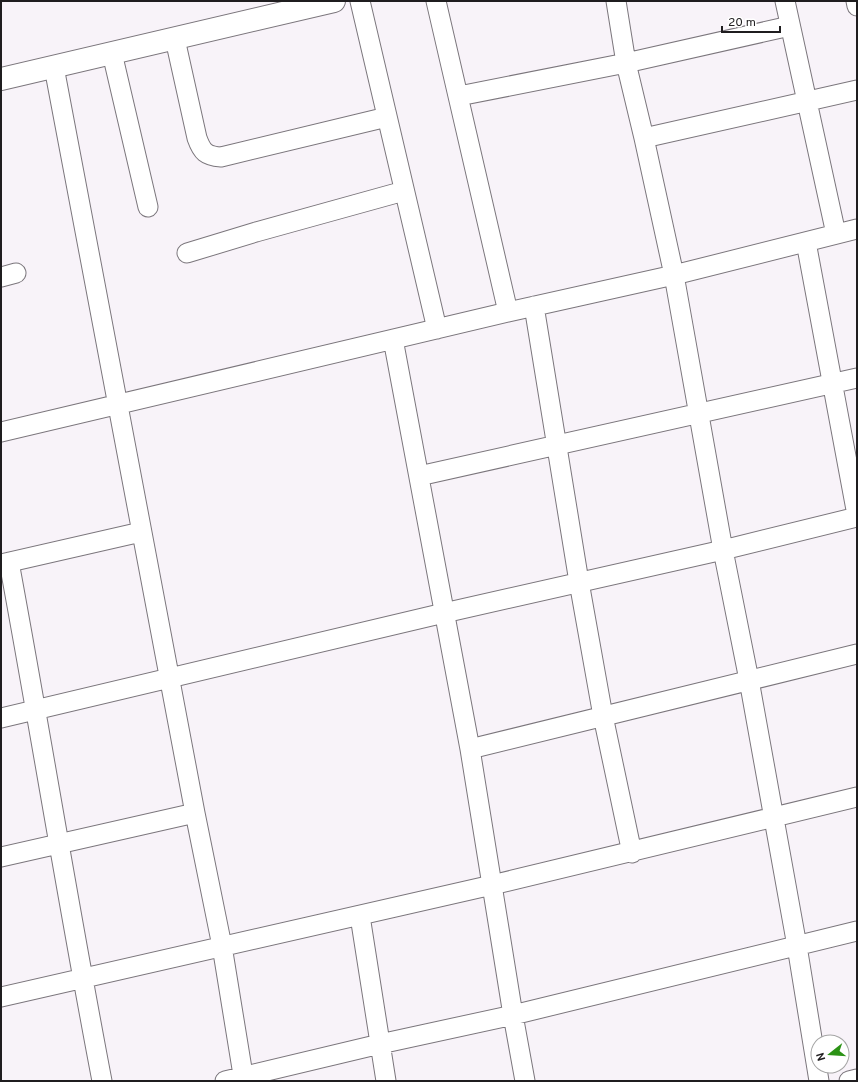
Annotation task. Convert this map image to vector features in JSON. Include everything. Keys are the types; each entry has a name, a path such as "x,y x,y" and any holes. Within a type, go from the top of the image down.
{"street":[{"path":"1,79 334,1"},
{"path":"360,1 437,329"},
{"path":"436,1 508,312"},
{"path":"616,1 626,63 674,275 700,414 723,550 749,680 774,818 819,1081"},
{"path":"785,1 836,234"},
{"path":"856,1 857,6"},
{"path":"459,96 626,63 790,26"},
{"path":"175,39 197,138 201,148 206,153 213,156 221,157 387,118"},
{"path":"112,53 148,207"},
{"path":"54,67 169,679 222,946 244,1079"},
{"path":"644,138 857,90"},
{"path":"187,253 256,232 404,192"},
{"path":"1,432 508,312 674,275 857,229"},
{"path":"1,718 444,613 723,550 857,516 806,242"},
{"path":"534,306 556,446 603,716 632,853"},
{"path":"393,339 470,749 525,1081"},
{"path":"419,476 857,378"},
{"path":"102,1081 82,978 36,710 5,563 141,532"},
{"path":"470,749 857,654"},
{"path":"1,997 632,853 857,798"},
{"path":"1,857 195,813"},
{"path":"360,916 386,1081"},
{"path":"225,1081 244,1079 380,1044 513,1015 857,931"},
{"path":"849,1081 857,1079"}]}
